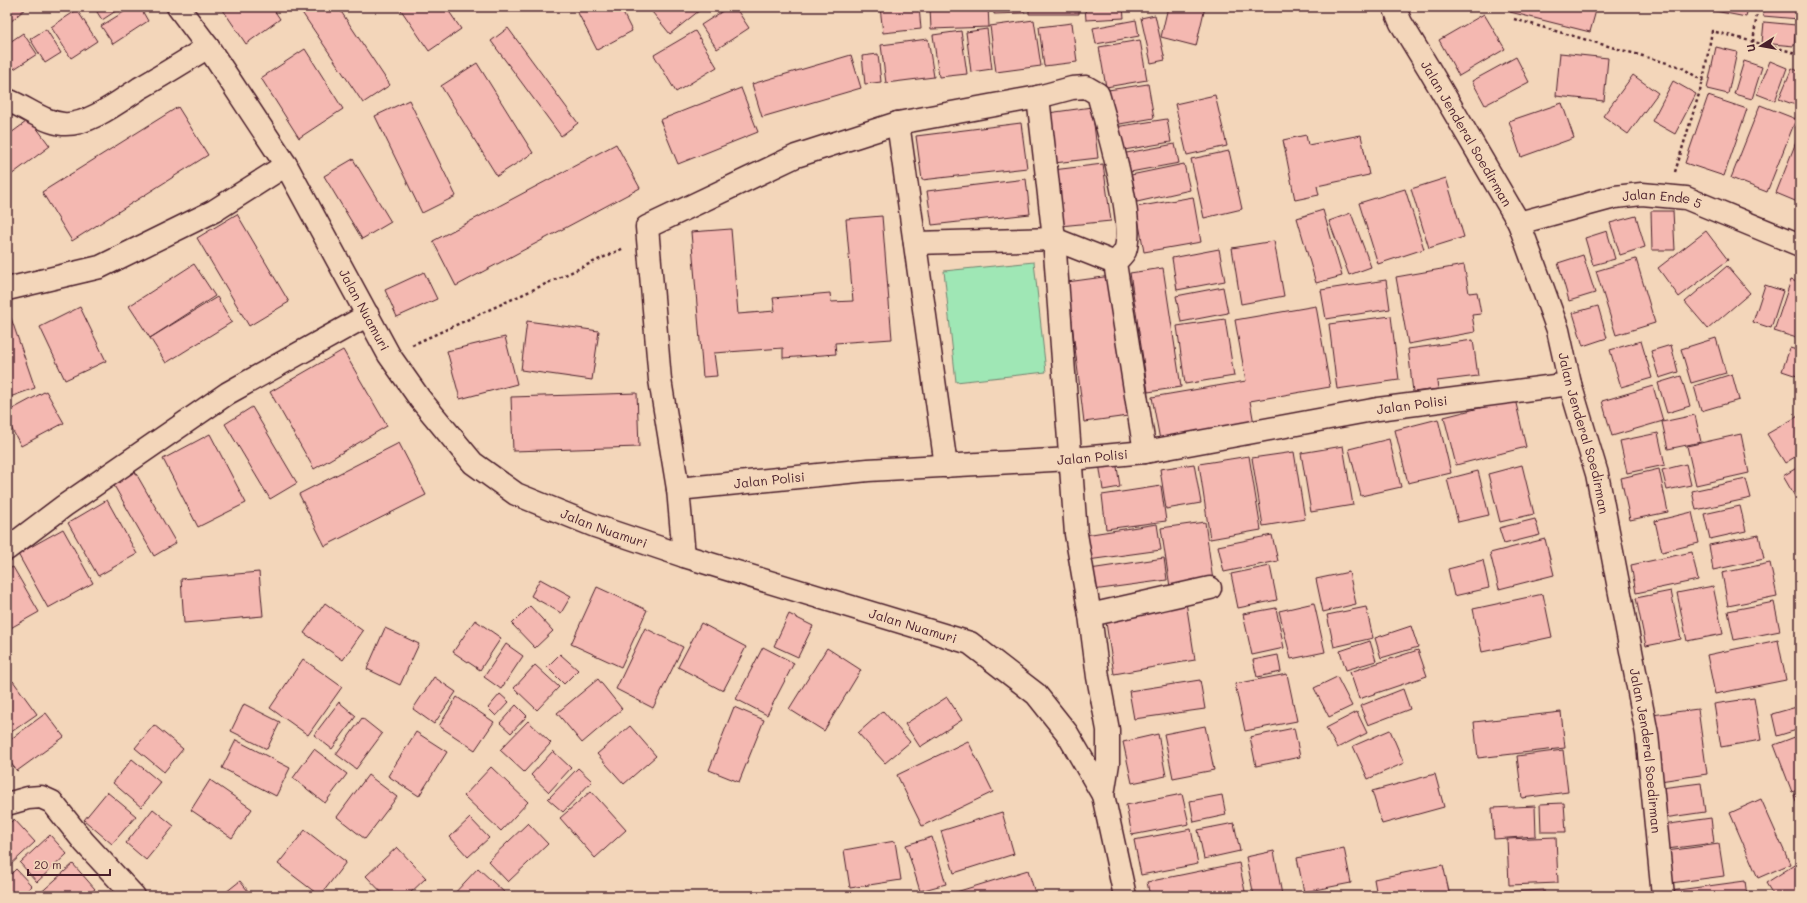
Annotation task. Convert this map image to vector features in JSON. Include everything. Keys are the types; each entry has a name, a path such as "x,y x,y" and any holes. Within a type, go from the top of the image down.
{"street":[{"name":"Jalan Nuamuri","path":"178,7 208,47 286,165 389,355 420,399 473,463 516,494 595,526 684,556 970,643 1036,694 1067,733 1103,795 1125,896"},
{"name":"Jalan Jenderal Soedirman","path":"1394,7 1401,23 1519,223 1558,330 1570,384 1597,474 1647,734 1663,896"},
{"path":"7,100 19,104 45,118 63,124 78,122 99,113 208,47"},
{"path":"684,556 678,489 660,380 647,227 796,156 898,123 1038,97 1072,88 1086,87 1098,94 1122,190 1128,234 1125,252 1115,263"},
{"path":"1038,97 1054,240 1076,534 1090,614 1098,677 1108,730 1108,763 1103,795"},
{"path":"898,123 946,466"},
{"path":"7,289 100,266 214,211 286,165"},
{"name":"Jalan Ende 5","path":"1519,223 1614,197 1642,194 1668,195 1686,198 1800,244"},
{"path":"915,243 1054,240 1115,263"},
{"path":"1115,263 1145,452"},
{"path":"7,549 64,506 228,393 368,315"},
{"name":"Jalan Polisi","path":"678,489 868,470 1071,459 1145,452 1378,409 1570,384"},
{"path":"1090,614 1210,588"},
{"path":"7,804 28,798 41,797 52,802 84,842 134,896"}],"path":[{"path":"1752,42 1758,7"},
{"path":"1514,19 1681,67 1703,82"},
{"path":"1668,195 1703,82 1712,31 1800,54"},
{"path":"389,355 625,248 637,240 647,227"}],"green space":[{"path":"1034,262 1046,372 956,382 944,271"}],"building":[{"path":"7,7 27,7 7,25"},
{"path":"94,7 122,7 102,20"},
{"path":"132,7 140,7 148,21 113,44 101,26"},
{"path":"221,7 272,7 280,19 246,44"},
{"path":"306,7 338,7 390,85 363,103 301,11"},
{"path":"399,7 446,7 461,29 429,51"},
{"path":"575,7 620,7 632,31 597,50"},
{"path":"648,7 697,7 700,10 670,34"},
{"path":"729,7 735,7 749,28 717,49 701,25"},
{"path":"880,7 919,7 921,29 883,33"},
{"path":"930,7 988,7 989,27 931,29"},
{"path":"994,7 1024,7 1024,13 994,14"},
{"path":"1029,7 1079,7 1079,14 1029,14"},
{"path":"1085,7 1123,7 1124,18 1086,20"},
{"path":"1168,7 1205,7 1196,46 1161,37"},
{"path":"1511,7 1597,7 1590,32 1510,12"},
{"path":"1716,7 1748,7 1746,17 1715,11"},
{"path":"1764,7 1800,7 1799,19 1763,16"},
{"path":"77,10 97,41 71,58 51,27"},
{"path":"1484,14 1505,49 1459,76 1439,40"},
{"path":"1155,15 1165,60 1151,63 1141,18"},
{"path":"1034,20 1041,66 996,72 990,26"},
{"path":"1136,20 1139,36 1096,44 1093,28"},
{"path":"1764,22 1796,25 1794,46 1762,43"},
{"path":"1072,23 1077,62 1044,66 1039,27"},
{"path":"508,28 578,123 561,136 491,41"},
{"path":"46,29 61,53 45,63 30,39"},
{"path":"987,29 992,69 971,72 966,32"},
{"path":"695,31 717,67 676,92 654,55"},
{"path":"961,31 967,74 939,77 933,35"},
{"path":"23,33 37,54 14,69 7,59 7,44"},
{"path":"928,39 934,77 886,83 881,45"},
{"path":"1140,40 1147,80 1106,87 1099,47"},
{"path":"1716,47 1737,52 1728,94 1707,89"},
{"path":"305,49 343,109 299,138 261,78"},
{"path":"1560,53 1608,58 1604,101 1556,96"},
{"path":"878,54 881,82 865,84 862,56"},
{"path":"851,55 861,88 762,117 752,84"},
{"path":"1516,57 1529,82 1485,105 1472,81"},
{"path":"1744,61 1762,67 1752,99 1734,94"},
{"path":"1770,61 1787,68 1775,101 1757,94"},
{"path":"477,63 533,153 497,176 441,86"},
{"path":"1792,68 1800,72 1800,100 1798,106 1779,99"},
{"path":"1633,75 1658,93 1628,134 1603,116"},
{"path":"1673,81 1696,94 1675,134 1652,121"},
{"path":"1148,84 1154,118 1114,125 1108,90"},
{"path":"741,88 758,132 678,164 660,120"},
{"path":"1215,95 1227,146 1187,155 1175,104"},
{"path":"1708,96 1747,109 1724,176 1685,163"},
{"path":"409,100 456,196 422,213 375,116"},
{"path":"1562,103 1574,138 1521,157 1509,121"},
{"path":"1760,105 1796,119 1767,192 1731,178"},
{"path":"178,107 208,155 72,241 42,192"},
{"path":"1092,107 1098,158 1054,163 1048,113"},
{"path":"30,119 50,146 7,178 7,136"},
{"path":"1167,119 1171,142 1118,151 1115,127"},
{"path":"1021,123 1027,168 922,180 916,136"},
{"path":"1800,132 1800,203 1776,193"},
{"path":"1306,135 1308,145 1361,135 1369,175 1317,186 1319,195 1295,200 1283,140"},
{"path":"616,144 640,188 456,286 433,241"},
{"path":"1175,144 1179,163 1125,173 1121,154"},
{"path":"1229,151 1242,209 1204,218 1191,159"},
{"path":"353,159 391,222 362,239 324,176"},
{"path":"1103,164 1111,221 1060,226 1053,170"},
{"path":"1184,164 1190,190 1137,202 1131,175"},
{"path":"1446,178 1464,237 1429,248 1411,189"},
{"path":"1026,179 1030,214 932,225 927,191"},
{"path":"1405,189 1424,249 1378,264 1359,203"},
{"path":"1193,197 1201,242 1144,252 1136,207"},
{"path":"1323,210 1342,276 1316,283 1297,218"},
{"path":"1651,211 1673,211 1675,250 1652,250"},
{"path":"1351,213 1371,267 1349,275 1329,221"},
{"path":"237,214 289,302 249,326 197,238"},
{"path":"882,216 892,339 835,343 836,354 783,358 783,348 714,353 717,376 703,377 691,232 731,229 738,314 775,311 773,298 830,293 831,302 853,301 846,219"},
{"path":"1636,216 1645,247 1620,255 1610,223"},
{"path":"1607,231 1615,259 1593,265 1585,238"},
{"path":"1706,231 1728,260 1679,297 1658,268"},
{"path":"1274,241 1284,296 1241,304 1232,248"},
{"path":"1219,249 1225,281 1177,290 1172,258"},
{"path":"1583,255 1595,293 1569,301 1558,263"},
{"path":"1636,259 1655,323 1616,335 1596,271"},
{"path":"194,264 215,296 150,338 129,306"},
{"path":"1464,265 1469,293 1477,292 1481,314 1472,315 1475,332 1408,344 1396,277"},
{"path":"1727,266 1750,293 1708,329 1685,302"},
{"path":"1163,268 1181,387 1148,392 1130,273"},
{"path":"424,272 437,299 397,317 385,290"},
{"path":"1111,276 1128,416 1084,422 1067,282"},
{"path":"1386,280 1390,309 1326,319 1321,290"},
{"path":"1791,280 1800,283 1800,339 1774,331"},
{"path":"1765,285 1783,291 1771,328 1753,322"},
{"path":"1223,287 1228,313 1181,322 1176,296"},
{"path":"217,297 232,322 166,363 150,338"},
{"path":"1316,306 1330,387 1250,401 1254,424 1160,440 1152,397 1246,381 1235,320"},
{"path":"1598,306 1607,338 1583,346 1573,313"},
{"path":"80,307 106,361 65,380 40,327"},
{"path":"1391,316 1399,380 1337,389 1329,324"},
{"path":"11,318 35,388 7,398 7,320"},
{"path":"1225,319 1234,376 1185,384 1177,326"},
{"path":"527,321 599,331 592,380 521,370"},
{"path":"505,337 517,384 460,399 447,351"},
{"path":"1716,338 1726,373 1691,383 1681,349"},
{"path":"1473,340 1478,376 1437,381 1438,389 1413,392 1408,349"},
{"path":"1641,341 1652,378 1621,387 1610,350"},
{"path":"1671,345 1678,372 1659,378 1651,351"},
{"path":"1790,348 1800,351 1800,377 1782,371"},
{"path":"343,350 387,426 314,469 270,392"},
{"path":"1732,374 1739,400 1701,411 1694,386"},
{"path":"1681,376 1690,406 1667,413 1658,383"},
{"path":"1653,386 1663,421 1612,436 1602,401"},
{"path":"46,391 64,423 21,446 7,420 7,412"},
{"path":"637,393 639,447 513,451 511,397"},
{"path":"1515,399 1526,447 1456,465 1444,417"},
{"path":"252,407 297,483 270,499 225,424"},
{"path":"1695,415 1701,442 1668,449 1662,422"},
{"path":"1800,415 1800,454 1785,463 1767,434"},
{"path":"1438,419 1451,473 1408,483 1395,430"},
{"path":"1658,433 1665,465 1627,473 1620,441"},
{"path":"210,434 246,503 198,527 163,459"},
{"path":"1741,434 1749,473 1696,485 1687,446"},
{"path":"1389,439 1401,487 1361,496 1349,449"},
{"path":"399,443 426,495 325,546 299,494"},
{"path":"1343,446 1353,505 1311,512 1301,453"},
{"path":"1294,452 1305,519 1263,526 1252,458"},
{"path":"1249,456 1261,530 1210,539 1199,464"},
{"path":"1116,460 1120,487 1103,490 1099,463"},
{"path":"1194,464 1201,503 1166,509 1160,469"},
{"path":"1686,464 1691,485 1667,490 1662,470"},
{"path":"1522,465 1534,514 1500,522 1488,474"},
{"path":"1800,466 1800,498 1797,500 1783,476"},
{"path":"1659,469 1668,512 1630,520 1621,478"},
{"path":"134,470 176,543 154,556 112,482"},
{"path":"1478,471 1489,515 1458,522 1447,479"},
{"path":"1746,479 1751,498 1696,510 1692,491"},
{"path":"1161,486 1166,521 1106,529 1102,495"},
{"path":"107,500 137,554 98,576 68,523"},
{"path":"1740,506 1746,531 1710,539 1704,514"},
{"path":"1692,512 1699,543 1662,552 1655,521"},
{"path":"1535,519 1540,535 1504,544 1499,528"},
{"path":"1205,522 1213,581 1170,587 1161,528"},
{"path":"1157,524 1161,550 1088,560 1085,535"},
{"path":"63,529 93,583 48,608 18,554"},
{"path":"1272,535 1278,561 1224,572 1218,546"},
{"path":"1759,535 1764,559 1713,570 1709,545"},
{"path":"1545,539 1554,575 1499,589 1490,553"},
{"path":"1692,552 1698,580 1636,593 1631,565"},
{"path":"1164,558 1167,580 1093,590 1090,569"},
{"path":"1483,560 1489,588 1454,596 1448,569"},
{"path":"1770,563 1777,596 1728,606 1722,573"},
{"path":"1270,566 1277,600 1238,608 1231,574"},
{"path":"13,567 39,612 7,630 7,570"},
{"path":"259,572 263,616 184,623 181,579"},
{"path":"1349,572 1356,604 1323,612 1316,579"},
{"path":"540,579 571,596 561,613 531,596"},
{"path":"1713,586 1723,634 1687,641 1677,593"},
{"path":"597,587 647,610 621,667 571,644"},
{"path":"1671,591 1681,639 1646,646 1636,598"},
{"path":"1543,594 1552,637 1482,652 1473,609"},
{"path":"1186,602 1195,660 1114,674 1105,616"},
{"path":"1774,602 1780,631 1734,640 1728,611"},
{"path":"325,603 363,631 343,660 304,633"},
{"path":"1314,603 1325,652 1291,659 1279,611"},
{"path":"530,606 553,631 535,648 512,624"},
{"path":"1366,607 1373,638 1334,647 1327,615"},
{"path":"1276,608 1284,648 1252,655 1243,614"},
{"path":"789,614 813,626 798,657 774,646"},
{"path":"475,620 501,638 480,670 453,652"},
{"path":"701,623 746,647 723,691 678,667"},
{"path":"1411,626 1418,647 1381,658 1375,638"},
{"path":"385,628 419,644 400,685 367,669"},
{"path":"645,628 683,647 653,708 616,689"},
{"path":"1778,640 1786,680 1715,694 1707,655"},
{"path":"1370,641 1376,661 1346,670 1340,651"},
{"path":"506,644 523,656 501,689 484,677"},
{"path":"763,647 794,663 767,715 736,699"},
{"path":"827,648 861,670 824,731 789,709"},
{"path":"1418,650 1427,676 1359,699 1350,672"},
{"path":"560,654 578,670 564,684 547,667"},
{"path":"1278,655 1281,672 1257,677 1253,660"},
{"path":"303,659 342,687 308,735 270,708"},
{"path":"535,665 559,687 537,710 514,688"},
{"path":"1287,674 1297,721 1245,731 1235,684"},
{"path":"434,677 456,692 434,724 413,709"},
{"path":"1337,677 1352,706 1329,717 1314,688"},
{"path":"598,679 622,709 582,743 557,713"},
{"path":"1200,680 1205,709 1134,719 1129,691"},
{"path":"13,681 37,714 7,735 7,685"},
{"path":"1403,689 1410,709 1368,725 1360,706"},
{"path":"500,694 509,702 496,716 488,708"},
{"path":"457,697 494,722 475,750 439,726"},
{"path":"947,697 962,720 920,747 905,724"},
{"path":"1754,698 1761,740 1721,747 1714,704"},
{"path":"339,702 356,716 332,749 314,735"},
{"path":"244,704 280,722 267,749 231,731"},
{"path":"516,705 527,716 511,733 500,723"},
{"path":"1800,706 1800,729 1777,736 1772,714"},
{"path":"734,707 764,720 739,782 709,770"},
{"path":"1698,709 1707,774 1660,781 1652,715"},
{"path":"883,711 910,742 885,763 858,733"},
{"path":"1357,712 1367,733 1337,748 1326,728"},
{"path":"1561,712 1565,748 1478,758 1474,722"},
{"path":"46,713 64,737 17,771 7,758 7,742"},
{"path":"362,718 382,734 356,769 336,754"},
{"path":"528,721 551,743 524,772 500,750"},
{"path":"154,725 183,749 164,772 135,748"},
{"path":"630,726 656,756 624,784 597,754"},
{"path":"1205,726 1214,770 1173,778 1164,734"},
{"path":"1294,728 1300,757 1256,766 1250,737"},
{"path":"1390,730 1404,763 1368,779 1353,746"},
{"path":"416,732 447,752 419,796 388,776"},
{"path":"1158,734 1166,776 1132,783 1123,742"},
{"path":"1800,735 1800,789 1792,792 1774,745"},
{"path":"236,740 290,768 276,796 222,768"},
{"path":"968,741 993,792 922,826 897,775"},
{"path":"314,749 347,774 325,803 293,778"},
{"path":"1563,750 1568,792 1522,798 1517,756"},
{"path":"553,751 571,768 549,792 531,775"},
{"path":"132,759 161,783 141,807 113,783"},
{"path":"491,767 528,802 501,831 464,796"},
{"path":"578,768 592,781 563,812 548,799"},
{"path":"1435,774 1444,807 1382,824 1372,791"},
{"path":"368,775 397,797 365,839 337,817"},
{"path":"210,780 252,809 232,838 191,810"},
{"path":"1701,783 1705,812 1657,819 1653,789"},
{"path":"591,791 626,830 595,858 560,818"},
{"path":"107,792 136,816 112,844 84,820"},
{"path":"1800,793 1800,813 1794,795"},
{"path":"1182,794 1189,824 1132,835 1126,805"},
{"path":"1222,795 1226,815 1194,822 1190,801"},
{"path":"1761,799 1790,864 1758,878 1730,813"},
{"path":"1564,803 1566,832 1541,832 1540,804"},
{"path":"1535,806 1536,836 1494,839 1492,808"},
{"path":"153,809 174,826 146,860 126,843"},
{"path":"1002,812 1014,854 954,873 941,831"},
{"path":"470,818 489,838 468,857 450,837"},
{"path":"1711,818 1714,843 1667,849 1663,825"},
{"path":"14,819 35,842 7,868 7,826"},
{"path":"528,823 548,844 508,882 488,861"},
{"path":"1234,823 1240,851 1204,859 1198,830"},
{"path":"1191,829 1198,864 1141,875 1134,840"},
{"path":"305,830 346,862 320,896 278,864"},
{"path":"50,835 67,854 37,882 20,863"},
{"path":"932,837 946,884 920,891 906,845"},
{"path":"1556,837 1558,883 1509,885 1507,839"},
{"path":"895,841 901,880 850,888 844,850"},
{"path":"1719,844 1724,876 1663,884 1659,852"},
{"path":"397,847 426,878 407,896 385,896 366,876"},
{"path":"1344,848 1351,883 1304,892 1297,858"},
{"path":"1274,851 1282,895 1254,896 1246,857"},
{"path":"1799,862 1800,896 1774,896 1766,883"},
{"path":"1239,863 1246,896 1150,896 1147,882"},
{"path":"73,864 95,889 87,896 37,896"},
{"path":"1443,865 1450,896 1377,896 1374,879"},
{"path":"478,868 505,893 502,896 452,896"},
{"path":"16,869 32,886 21,896 7,896 7,878"},
{"path":"1028,870 1036,896 943,896"},
{"path":"240,881 252,896 221,896"},
{"path":"1745,881 1747,896 1672,896 1671,891"},
{"path":"1544,890 1544,896 1485,896 1485,893"}]}
